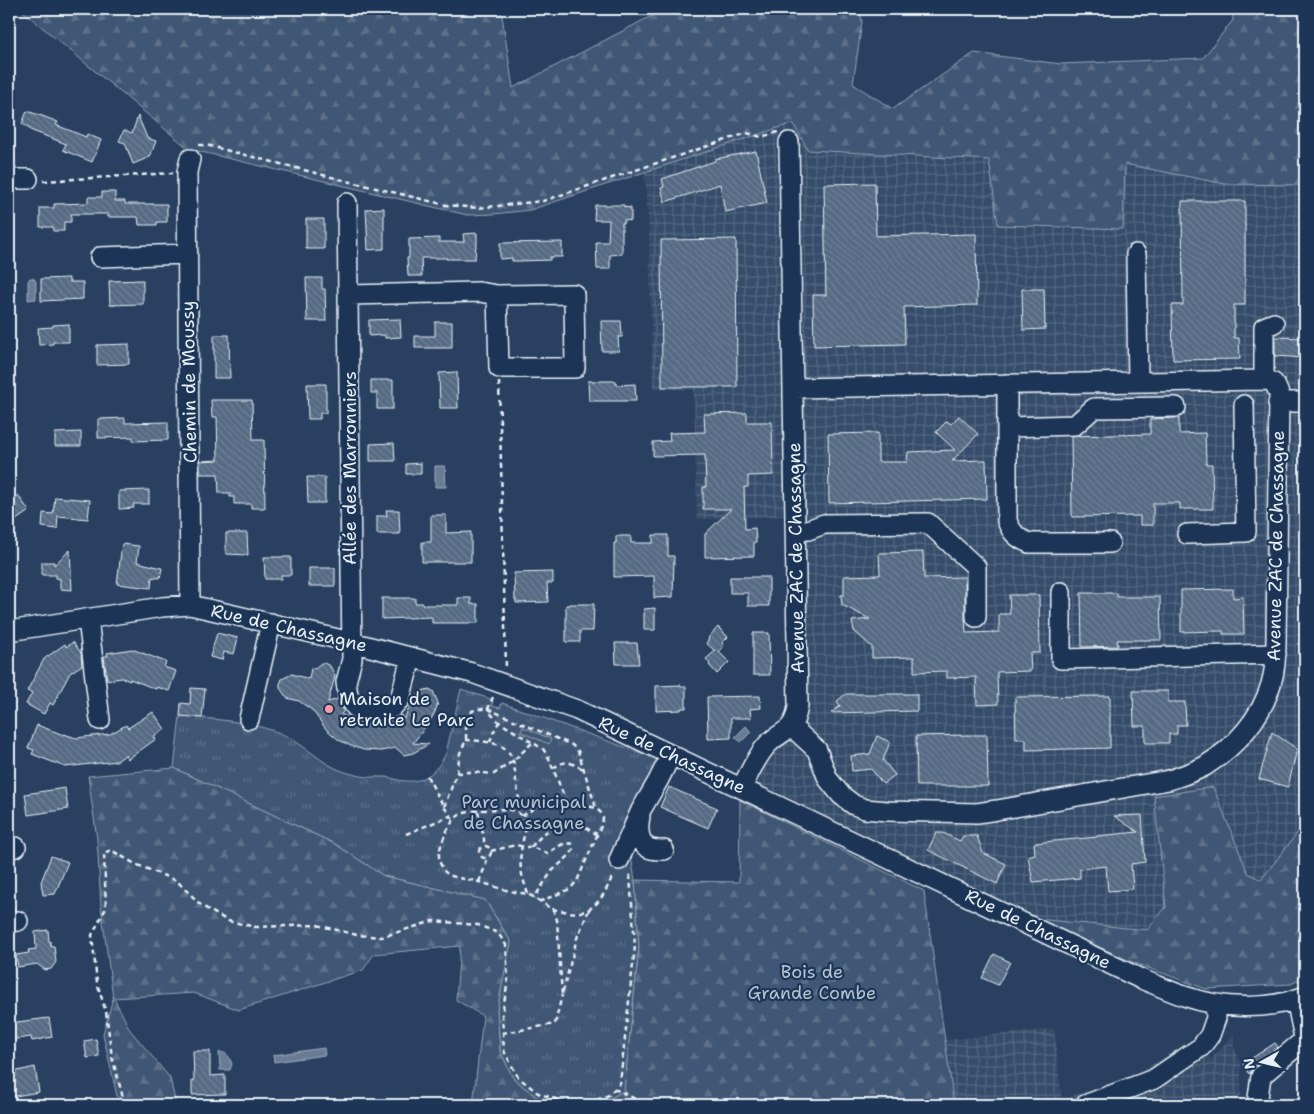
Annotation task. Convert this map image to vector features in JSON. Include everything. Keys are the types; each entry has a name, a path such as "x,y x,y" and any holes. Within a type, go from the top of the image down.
{"street":[{"name":"Avenue ZAC de Chassagne","path":"789,142 798,706 792,727 817,750 828,779 841,795 854,805 865,809 887,811 977,813 997,810 1169,780 1203,766 1237,741 1252,722 1264,702 1272,684 1276,654 1279,394 1276,384 1272,381 1264,380"},
{"name":"Chemin de Moussy","path":"188,165 190,605"},
{"path":"9,179 28,178"},
{"name":"Allée des Marronniers","path":"348,203 352,659 346,682 348,695 355,706 366,714 378,714 392,708 400,699 411,658"},
{"path":"100,258 187,254"},
{"path":"1136,254 1138,382"},
{"path":"349,295 479,292 497,295 574,294 575,368 499,368 497,295"},
{"path":"793,388 1264,380 1264,327 1274,323"},
{"path":"1007,384 1007,521 1012,532 1019,539 1029,543 1110,543"},
{"path":"1278,403 1305,402"},
{"path":"1187,534 1246,532 1244,405"},
{"path":"1007,427 1075,425 1094,408 1176,407"},
{"path":"1245,486 1278,486"},
{"path":"795,531 808,530 824,524 928,523 976,567 976,617"},
{"path":"1061,592 1061,659 1276,654"},
{"name":"Rue de Chassagne","path":"9,631 162,606 190,605 351,642 472,673 577,710 1141,979 1185,997 1215,1004 1241,1007 1268,1006 1301,998"},
{"path":"88,619 100,720"},
{"path":"249,720 271,623"},
{"path":"742,788 767,745 792,727"},
{"path":"626,861 641,810 671,755"},
{"path":"641,810 638,827 640,837 649,849 664,850"},
{"path":"1257,1105 1261,1076 1305,1042 1301,998"},
{"path":"1085,1105 1154,1079 1201,1047 1210,1035 1216,1018 1215,1004"}],"path":[{"path":"28,178 33,182 188,165 194,146 206,145 446,204 478,208 543,201 746,133 761,137 776,132 785,132 789,142"},
{"path":"488,708 506,671 499,368"},
{"path":"488,708 499,722 543,749 548,756 566,801"},
{"path":"444,807 456,773 460,753 466,740 466,727 472,711 488,708 572,745 578,751 596,808 603,818 577,881 570,889 540,901"},
{"path":"490,742 499,722"},
{"path":"466,740 490,742 510,753 520,802 518,812"},
{"path":"456,773 494,774 513,761 532,742"},
{"path":"553,768 564,762 570,762 584,770"},
{"path":"427,776 444,807 454,820"},
{"path":"522,816 546,803 566,801 596,808"},
{"path":"528,894 521,872 520,861 525,830 525,822 522,816 518,812 509,809 467,812 458,815 438,856 442,869 446,873 528,894 553,909 579,913 589,910 606,892 626,861"},
{"path":"478,811 484,839 484,846 479,851 481,856 486,858"},
{"path":"406,834 450,816"},
{"path":"531,847 546,831 561,825 577,824 597,834"},
{"path":"491,851 516,845 531,847 547,853 570,842 573,846 570,855 552,871 534,898"},
{"path":"484,846 491,851"},
{"path":"125,1105 112,1056 106,1012 97,982 92,935 106,908 104,853 111,850 135,864 177,881 202,906 228,922 256,927 317,925 357,935 382,937 433,920 478,925 498,933 506,945 508,980 502,1014 504,1051 518,1077 538,1093 564,1102 592,1102 609,1095 620,1083 635,946 630,876 626,861"},
{"path":"479,882 486,864 486,858 490,855 491,851"},
{"path":"553,909 557,920 562,995"},
{"path":"502,1033 555,1024 577,938 589,910"},
{"path":"614,1089 645,1105"}],"shaded area":[{"path":"793,123 808,150 989,160 998,225 1125,164 1225,184 1305,185 1305,823 1261,881 1248,873 1213,787 1154,797 1166,907 1147,930 1038,919 738,778 792,715 788,516 697,519 694,390 653,389 649,234 645,172"},
{"path":"30,278 36,281 36,299 28,300 28,281"},
{"path":"435,466 445,466 446,487 435,487"},
{"path":"746,726 751,732 741,742 735,737"},
{"path":"1054,1029 1062,1100 1140,1072 1191,1041 1211,1059 1234,1034 1234,1048 1241,1063 1241,1105 954,1105 945,1040"},
{"path":"324,1048 325,1055 274,1062 273,1055"},
{"path":"219,1052 229,1057 232,1064 230,1070 220,1070"}],"green space":[{"path":"20,9 501,9 513,88 665,9 860,9 862,22 853,84 893,109 974,53 1061,64 1203,58 1233,20 1232,9 1305,9 1305,185 1225,184 1125,164 1123,229 998,225 989,160 808,150 793,123 530,210 467,215 189,149"},
{"name":"Parc municipal de Chassagne","path":"461,689 493,700 492,706 500,708 502,703 655,758 658,764 631,856 635,880 639,948 624,1091 597,1105 564,1105 536,1097 513,1078 500,1051 497,1010 511,942 485,900 384,876 335,844 174,768 180,716 217,719 277,732 285,735 344,772 367,777 387,777 403,781 419,780 435,769 446,753"},
{"path":"523,727 551,739 549,744 521,732"},
{"path":"174,768 335,844 384,876 485,900 511,942 497,1010 500,1051 513,1078 536,1097 564,1105 473,1105 483,1016 456,1000 460,946 374,954 363,970 239,1010 194,993 114,998 130,1030 170,1078 176,1105 132,1105 117,1096 103,1034 113,998 101,906 97,839 88,776"},
{"path":"1213,787 1248,873 1261,880 1305,823 1305,977 1291,984 1206,989 1132,962 1038,919 1147,930 1166,907 1154,796"},
{"name":"Bois de Grande Combe","path":"740,800 924,891 954,1105 597,1105 624,1091 639,948 635,880 739,882"}],"building":[{"path":"27,111 58,122 56,125 86,137 87,134 101,140 92,162 63,150 66,144 30,130 30,128 22,124"},
{"path":"138,116 147,138 156,141 150,157 133,164 125,143 119,141 124,130 132,133"},
{"path":"756,151 767,203 725,212 720,184 665,202 661,188 664,187 662,179 715,161 715,159"},
{"path":"875,183 876,236 976,234 977,305 904,307 905,344 814,346 813,295 826,295 824,184"},
{"path":"102,192 115,192 115,201 125,201 125,204 167,204 167,222 157,222 157,225 139,225 138,217 108,217 108,214 71,214 71,222 64,222 64,231 53,231 53,227 40,227 40,208 54,208 54,204 88,203 88,197 102,197"},
{"path":"1182,201 1245,201 1245,305 1234,305 1234,338 1239,338 1240,359 1173,360 1172,305 1183,305"},
{"path":"595,205 624,205 624,207 631,208 631,221 624,220 624,223 622,223 622,254 610,255 610,269 597,269 596,242 608,242 609,220 594,220"},
{"path":"384,208 384,249 368,250 366,209"},
{"path":"306,219 324,219 324,249 306,249"},
{"path":"477,233 475,259 421,258 422,276 408,276 409,239 439,238 439,242 464,242 463,234"},
{"path":"736,239 737,387 662,387 661,240"},
{"path":"562,242 562,257 550,257 550,260 520,261 512,261 512,258 500,259 500,243"},
{"path":"69,278 69,282 83,282 83,299 41,301 41,279"},
{"path":"306,278 322,278 322,289 325,289 326,321 307,321"},
{"path":"143,280 143,304 110,305 109,281"},
{"path":"1022,289 1044,289 1045,329 1023,330"},
{"path":"400,319 401,337 369,336 369,320"},
{"path":"601,321 621,321 622,337 618,337 619,351 602,351"},
{"path":"435,322 452,322 452,348 415,348 415,336 435,336"},
{"path":"69,324 69,342 53,342 53,344 39,345 38,328"},
{"path":"214,335 229,335 230,378 214,378"},
{"path":"1275,337 1305,338 1305,358 1275,356"},
{"path":"129,344 129,364 97,365 97,345"},
{"path":"457,372 458,408 440,408 439,373"},
{"path":"371,380 393,380 393,409 377,409 377,393 371,393"},
{"path":"588,381 616,381 616,385 635,384 636,401 589,401"},
{"path":"307,384 326,384 326,413 320,413 320,419 308,419"},
{"path":"211,400 252,400 253,440 264,440 265,508 251,508 251,504 234,504 234,497 230,497 230,493 219,493 218,474 200,474 200,461 218,460 217,417 212,417"},
{"path":"747,413 747,422 772,422 773,475 748,476 748,487 744,487 745,529 755,528 754,556 705,557 705,534 731,509 703,509 703,487 706,487 705,455 653,456 653,442 670,441 669,433 705,432 704,414"},
{"path":"959,416 978,434 952,461 986,460 987,499 829,503 828,434 878,433 878,462 907,462 908,452 955,450 936,432 947,421 951,424"},
{"path":"125,418 125,423 168,422 168,440 133,441 133,437 98,438 98,419"},
{"path":"1179,418 1179,434 1205,433 1206,464 1212,464 1213,509 1180,509 1180,503 1153,503 1153,525 1140,525 1140,516 1072,517 1071,436 1150,434 1150,419"},
{"path":"81,432 81,446 55,446 55,433"},
{"path":"394,443 395,461 370,461 370,444"},
{"path":"421,463 421,474 406,474 406,464"},
{"path":"307,477 325,477 325,503 308,503"},
{"path":"149,490 149,504 133,504 134,508 119,509 119,491"},
{"path":"18,495 29,511 9,525 9,501"},
{"path":"55,497 90,500 88,519 58,516 57,529 42,527 43,513 53,514"},
{"path":"386,510 399,510 400,534 377,534 377,516 387,516"},
{"path":"431,515 446,515 446,533 471,532 471,562 422,562 422,542 431,542"},
{"path":"226,533 247,533 248,555 226,554"},
{"path":"653,535 668,535 668,556 674,556 673,597 654,598 654,576 614,577 614,543 616,543 616,536 631,536 631,543 653,543"},
{"path":"122,544 139,546 137,562 162,568 160,578 152,577 151,588 117,584"},
{"path":"70,550 72,590 60,589 60,579 56,578 56,575 42,575 42,562 54,562 54,565"},
{"path":"923,552 924,578 965,577 966,633 999,632 999,614 1010,614 1009,595 1039,595 1040,653 1030,653 1031,671 997,672 998,704 977,705 976,677 947,678 947,671 914,672 914,657 872,658 872,647 854,631 852,621 870,619 842,605 841,595 844,595 844,576 880,575 879,553"},
{"path":"264,557 291,557 291,575 281,575 281,579 265,579"},
{"path":"309,568 335,568 335,586 309,586"},
{"path":"553,572 553,583 547,583 548,602 516,603 514,573"},
{"path":"730,577 769,577 769,606 748,606 748,593 730,593"},
{"path":"1233,589 1233,598 1243,597 1244,634 1223,634 1223,631 1181,632 1181,590"},
{"path":"1081,593 1117,593 1117,597 1160,597 1161,640 1117,640 1118,646 1082,647"},
{"path":"382,598 415,598 415,603 423,603 423,605 458,605 458,598 471,598 471,604 478,604 478,623 432,623 432,617 382,619"},
{"path":"594,604 593,631 580,631 580,642 566,642 566,605"},
{"path":"655,608 655,630 644,630 644,609"},
{"path":"718,627 728,637 722,643 724,646 719,652 729,662 717,674 706,659 715,651 706,643"},
{"path":"217,633 238,638 234,654 224,652 222,660 210,657"},
{"path":"753,633 769,633 770,675 753,675"},
{"path":"73,642 81,653 82,665 70,673 53,705 50,703 44,714 26,704 32,693 27,691 44,659 65,644 66,647"},
{"path":"615,643 637,643 639,664 616,664"},
{"path":"132,649 166,662 164,667 176,671 169,691 157,687 156,689 130,679 130,681 122,678 107,680 104,656 108,656 107,653"},
{"name":"Maison de retraite Le Parc","path":"321,663 330,666 335,676 328,702 338,699 344,711 341,714 365,725 390,726 389,722 401,715 404,719 414,698 422,691 429,689 433,691 438,703 435,712 413,743 429,744 413,753 404,755 396,748 381,751 364,750 339,740 326,729 312,710 299,701 287,698 280,688 282,679 292,674 309,679 311,668 314,669"},
{"path":"681,685 681,687 686,687 686,708 656,711 656,686"},
{"path":"191,688 205,689 202,718 180,716 181,703 190,704"},
{"path":"1133,691 1168,691 1168,702 1185,702 1186,725 1177,725 1177,734 1169,734 1169,743 1145,743 1145,726 1134,726"},
{"path":"846,694 917,694 917,711 831,713 840,706 837,701"},
{"path":"760,696 761,708 750,709 751,718 731,718 731,738 708,739 707,697"},
{"path":"1110,696 1110,748 1026,750 1026,739 1016,739 1015,697"},
{"path":"153,712 165,729 154,736 156,739 128,759 125,755 117,761 65,767 32,754 34,750 28,748 37,725 76,738 110,734 126,725 128,728"},
{"path":"1272,732 1297,749 1288,787 1259,779"},
{"path":"987,735 988,786 917,786 916,736"},
{"path":"877,736 890,742 883,760 895,775 883,784 871,769 852,771 851,756 870,754"},
{"path":"669,787 717,808 708,828 660,807"},
{"path":"65,788 68,809 28,815 25,794"},
{"path":"1142,815 1145,862 1131,864 1133,889 1108,891 1106,866 1080,869 1080,878 1033,882 1028,856 1035,854 1034,843 1138,832 1114,816"},
{"path":"936,833 943,833 960,841 963,836 977,836 983,853 1006,864 997,884 928,850"},
{"path":"51,856 68,862 55,894 43,895 41,882"},
{"path":"48,930 49,941 51,946 54,946 56,962 51,969 45,970 37,964 18,967 16,955 29,953 28,950 36,949 35,932"},
{"path":"994,954 1010,962 998,985 982,978"},
{"path":"49,1018 52,1037 32,1041 31,1037 9,1040 9,1023"},
{"path":"96,1039 99,1056 87,1058 84,1041"},
{"path":"1275,1043 1278,1047 1254,1067 1249,1074 1243,1064"},
{"path":"193,1051 210,1051 210,1076 225,1075 225,1094 192,1095 192,1081 194,1081"},
{"path":"35,1067 39,1092 9,1097 9,1073"}],"place":[{"name":"Maison de retraite Le Parc","path":"329,709"}]}
